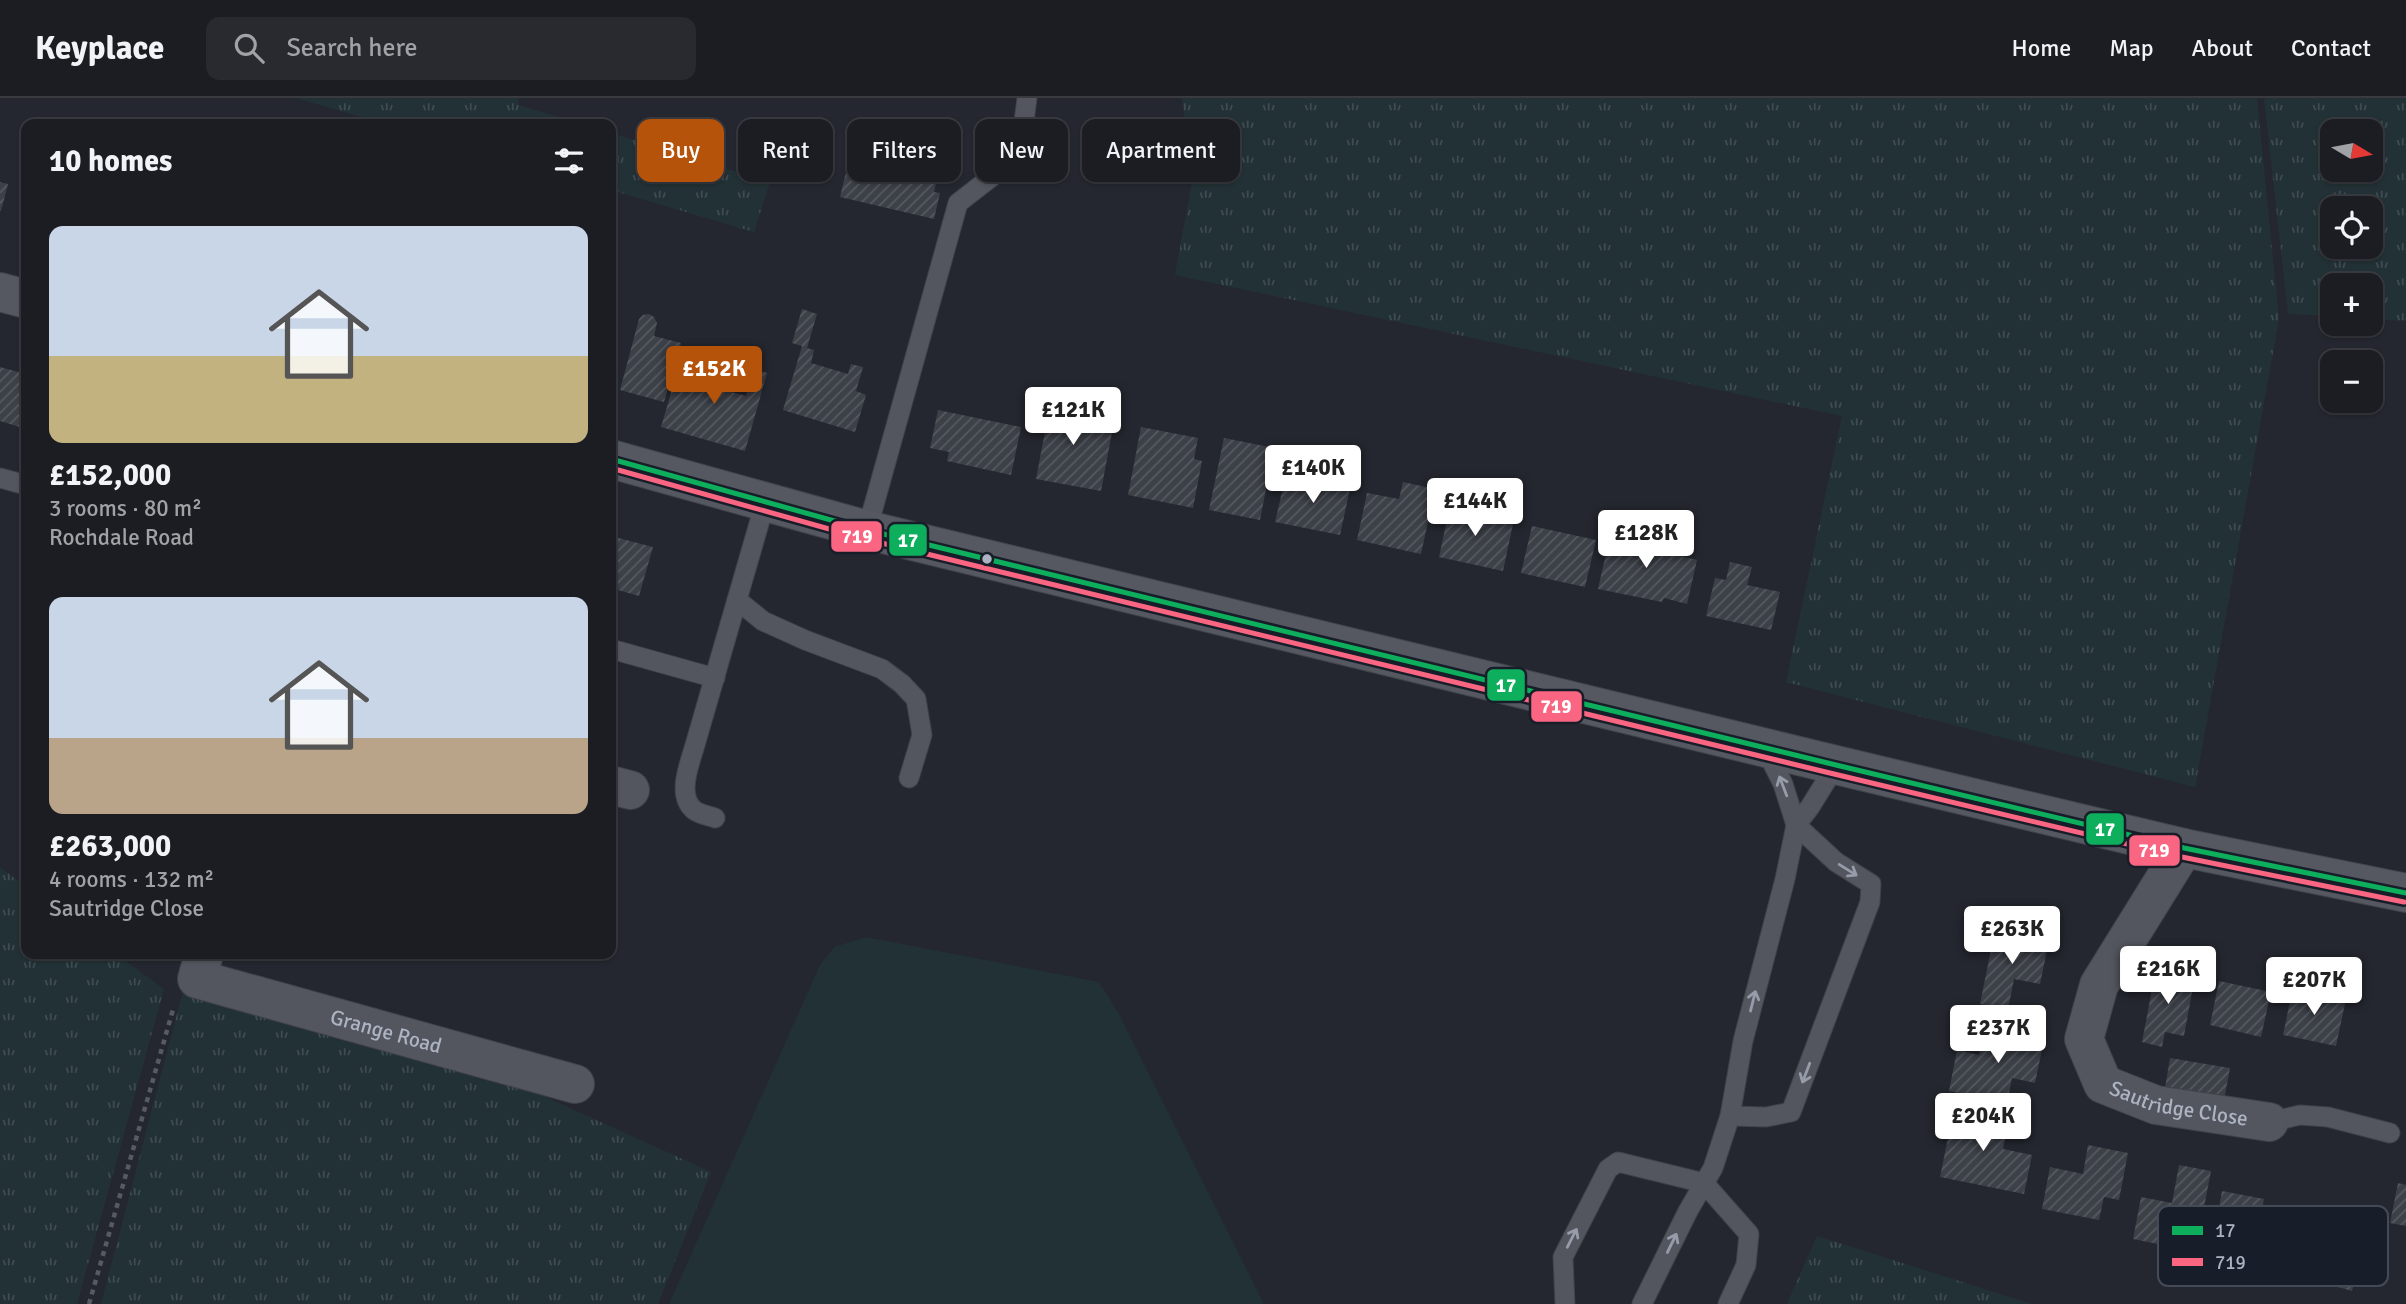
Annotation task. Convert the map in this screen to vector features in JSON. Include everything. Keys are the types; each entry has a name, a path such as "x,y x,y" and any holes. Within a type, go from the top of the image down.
{"main road":[{"path":"0,292 21,298"},
{"path":"616,460 867,530 1765,748 2184,848 2406,893"}],"street":[{"name":"Sautridge Close","path":"2184,848 2099,985 2084,1039 2103,1084 2156,1105 2269,1122"},
{"name":"Grange Road","path":"201,967 575,1084"}],"lane":[{"path":"867,530 958,202 994,175 1022,136 1027,98"},
{"path":"0,478 21,484"},
{"path":"715,818 694,810 685,792 692,757 765,503"},
{"path":"737,600 763,621 804,640 882,669 902,684 916,699 922,735 909,778"},
{"path":"616,650 715,678"},
{"path":"1730,1116 1766,1117 1791,1112 1870,902 1871,884 1836,862 1796,825 1783,784 1765,748"},
{"path":"1642,1304 1688,1211 1713,1168 1730,1116 1743,1041 1785,879 1796,825 1836,765"},
{"path":"2269,1122 2300,1115 2319,1116 2390,1133"},
{"path":"1565,1304 1563,1257 1608,1169 1618,1162 1704,1183 1749,1234 1746,1265 1728,1304"}],"path":[{"path":"89,1304 181,980 201,967"}],"green space":[{"path":"296,98 519,98 518,105 565,119 369,119"},
{"path":"1182,98 2257,98 2279,319 2195,787 1786,682 1842,416 1175,275 1192,182 1240,182 1240,119 1185,119"},
{"path":"2264,98 2406,98 2406,321 2383,320 2383,273 2320,273 2320,315 2288,314"},
{"path":"616,135 637,141 637,182 724,182 724,168 738,172 738,182 770,182 754,232 616,191"},
{"path":"0,867 21,883 21,959 123,959 164,989 77,1304 0,1304"},
{"path":"866,937 1099,982 1118,1012 1264,1304 669,1304 820,965 834,947"},
{"path":"183,991 499,1076 711,1172 658,1304 101,1304"},
{"path":"1817,1236 2032,1304 1787,1304"}],"building":[{"path":"847,168 847,182 936,182 934,192 940,193 934,219 840,197"},
{"path":"0,182 8,184 1,211 0,211"},
{"path":"802,309 817,314 807,348 814,350 811,363 848,374 851,364 863,367 856,391 866,395 855,432 783,410 802,346 792,343"},
{"path":"649,314 657,323 654,336 681,343 664,402 620,390 639,319"},
{"path":"697,353 712,357 704,384 718,388 725,361 739,365 732,392 746,396 753,369 767,373 745,451 661,427 676,376 690,380"},
{"path":"0,367 21,373 21,427 0,421"},
{"path":"1052,395 1084,401 1081,421 1113,427 1101,491 1036,479"},
{"path":"938,410 1021,427 1011,475 947,461 949,452 930,448"},
{"path":"1141,427 1198,438 1194,459 1202,461 1193,508 1128,495"},
{"path":"1224,438 1274,448 1260,520 1209,510"},
{"path":"1286,475 1350,489 1340,535 1275,522"},
{"path":"1403,482 1435,489 1421,554 1357,540 1367,493 1399,499"},
{"path":"1451,501 1483,508 1481,517 1513,524 1503,571 1439,557"},
{"path":"1532,526 1596,540 1585,587 1521,573"},
{"path":"1611,532 1675,545 1673,554 1697,560 1687,604 1664,598 1662,602 1598,589"},
{"path":"616,537 653,547 639,596 616,589"},
{"path":"1730,562 1752,567 1747,585 1780,592 1771,630 1706,616 1715,578 1726,580"},
{"path":"1995,930 2049,941 2040,984 2014,979 2008,1009 1980,1004"},
{"path":"2156,968 2195,976 2184,1036 2165,1032 2162,1047 2142,1042"},
{"path":"2219,981 2271,992 2261,1037 2210,1025"},
{"path":"2293,987 2346,999 2336,1046 2283,1035"},
{"path":"2006,1027 2045,1035 2035,1083 2012,1078 2007,1103 1949,1091 1957,1050 1979,1055 1983,1034 2003,1038"},
{"path":"2170,1058 2230,1068 2224,1100 2165,1088"},
{"path":"1954,1108 2009,1119 2003,1149 2032,1155 2024,1194 1940,1177"},
{"path":"2088,1145 2128,1153 2119,1200 2104,1197 2099,1220 2042,1209 2050,1167 2083,1174"},
{"path":"2179,1165 2211,1171 2204,1206 2158,1206 2158,1244 2133,1239 2141,1197 2172,1203"},
{"path":"2398,1183 2406,1185 2406,1226 2390,1223"},
{"path":"2222,1191 2264,1199 2263,1206 2219,1206"},
{"path":"2334,1286 2353,1286 2352,1291"}],"transit line":[{"name":"17","path":"616,460 867,530 1836,765 2184,848 2406,893"},
{"name":"719","path":"616,469 865,539 1834,774 2182,857 2404,902"}]}
